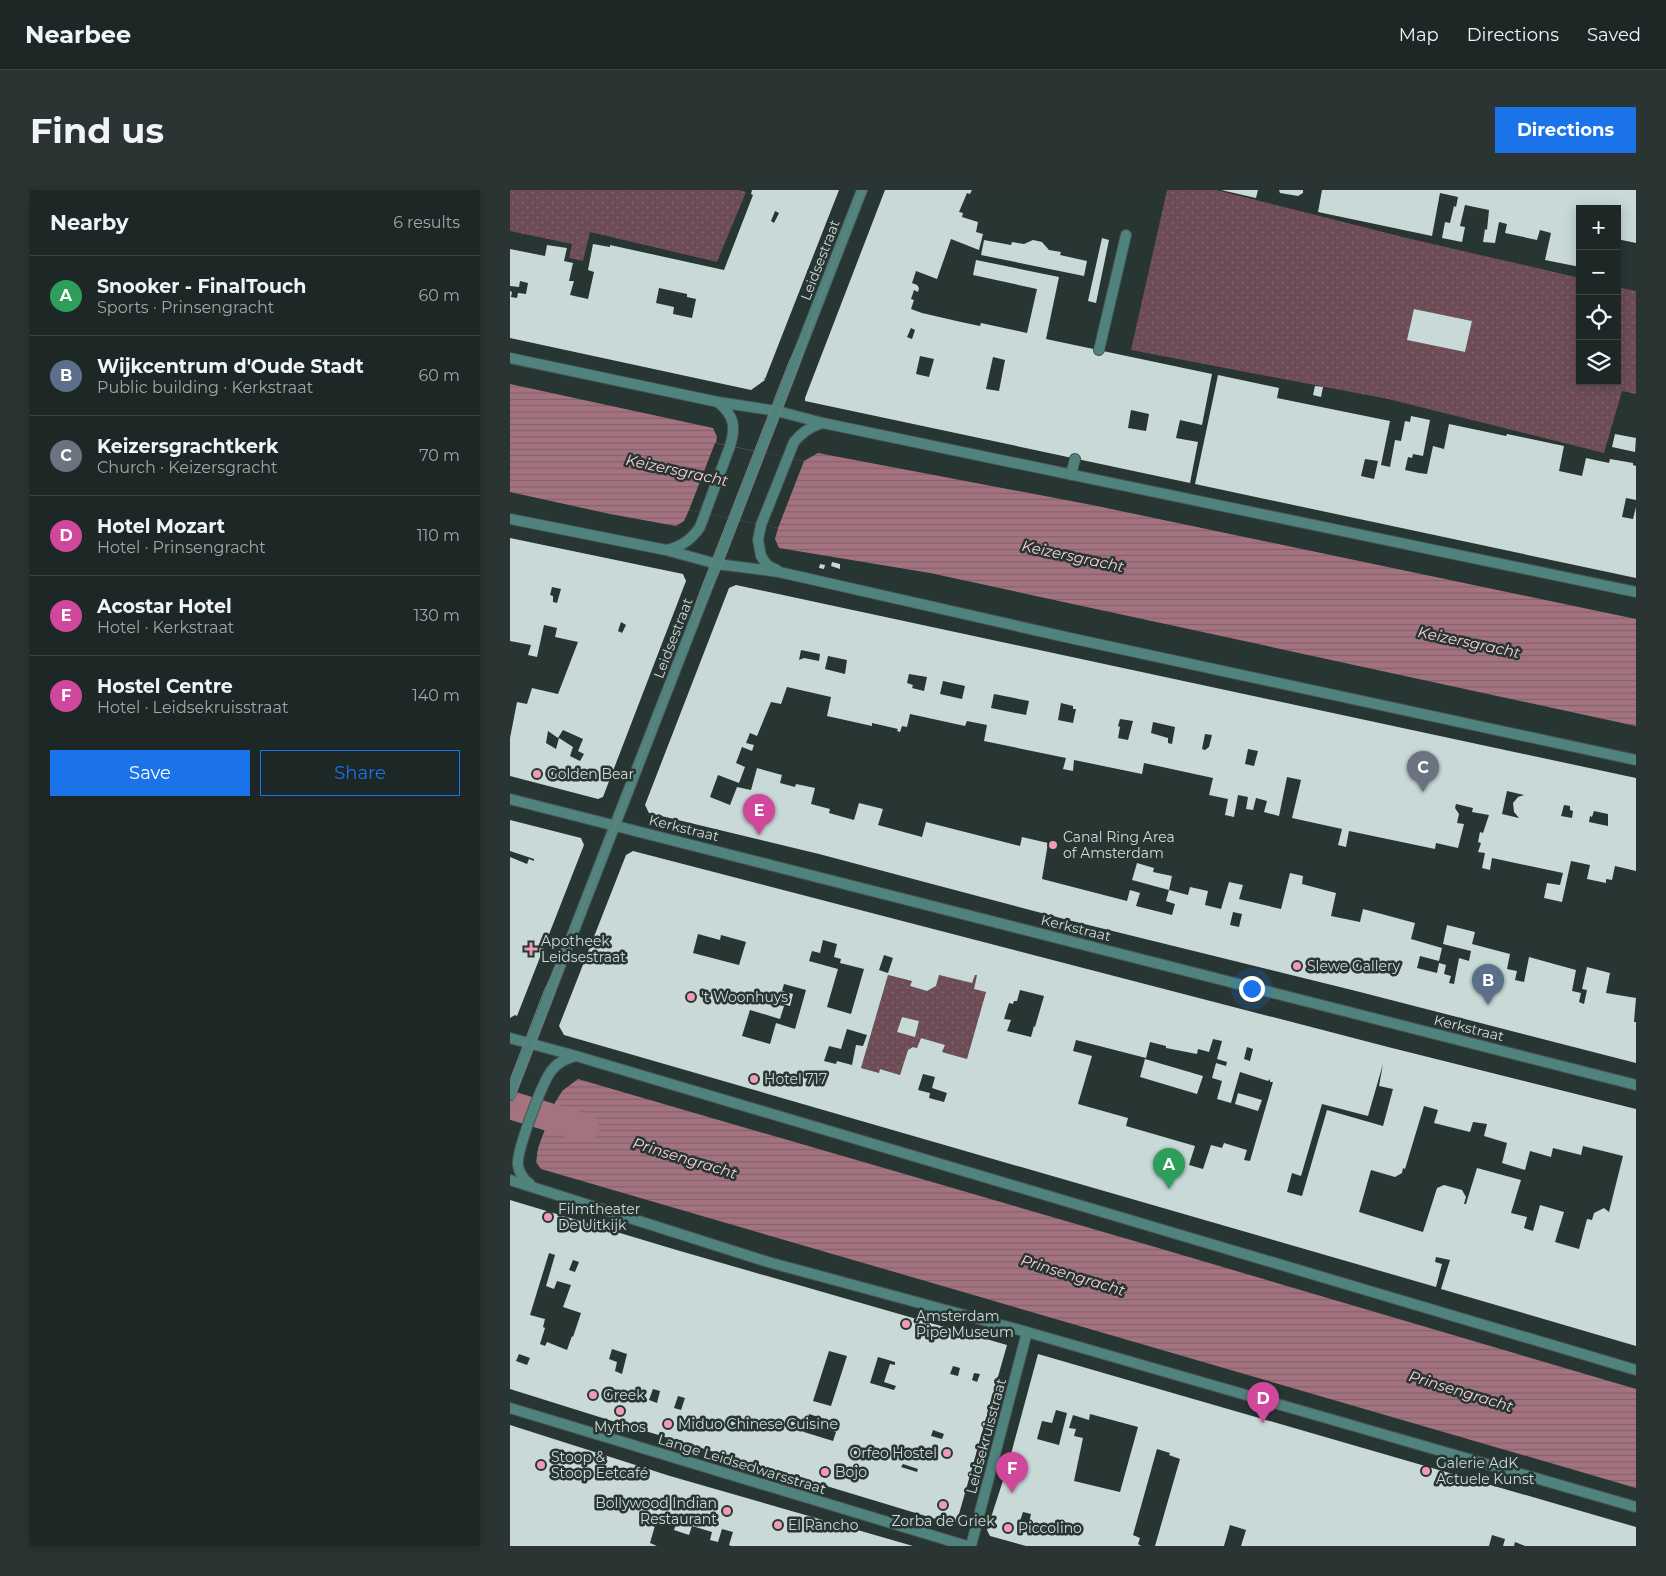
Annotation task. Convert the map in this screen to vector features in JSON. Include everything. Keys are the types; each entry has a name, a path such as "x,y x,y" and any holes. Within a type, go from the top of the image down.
{"street":[{"name":"Leidsestraat","path":"510,1095 862,190"},
{"path":"1099,350 1126,235"},
{"path":"510,358 718,402 777,411 823,423 1636,592"},
{"path":"666,550 678,547 692,539 700,527 730,446 734,434 733,421 727,410 718,402"},
{"path":"779,572 767,565 761,556 758,540 761,525 794,442 802,432 823,423"},
{"path":"1071,475 1075,459"},
{"path":"510,519 666,550 717,564 779,572 1070,638 1636,760"},
{"name":"Kerkstraat","path":"510,798 1636,1085"},
{"path":"510,1038 1636,1370"},
{"path":"532,1186 520,1173 517,1164 518,1154 549,1074 556,1065 565,1059 576,1056"},
{"path":"510,1180 768,1262 1027,1332 1636,1507"},
{"name":"Leidsekruisstraat","path":"971,1546 1027,1332"},
{"name":"Lange Leidsedwarsstraat","path":"510,1408 967,1546"}],"shaded area":[{"path":"510,190 739,190 746,192 717,262 590,232 583,261 569,258 572,244 510,231"},
{"path":"1167,190 1216,190 1411,239 1576,277 1576,385 1621,385 1621,288 1636,291 1636,394 1622,391 1604,453 1388,399 1131,350","holes":["1414,309 1472,321 1465,352 1408,340"]},
{"path":"888,975 912,981 910,986 927,991 936,986 939,975 972,983 975,975 977,975 974,989 986,992 967,1059 942,1052 944,1045 921,1038 917,1048 913,1047 908,1050 900,1075 881,1069 879,1073 861,1068","holes":["902,1017 919,1021 915,1036 897,1032"]}],"water":[{"name":"Keizersgracht","path":"510,384 713,428 717,437 716,443 804,461 818,453 1092,505 1636,619 1636,726 930,573 779,548 775,539 778,528 689,510 684,521 676,526 510,492"},
{"path":"578,1079 1636,1389 1636,1488 541,1169 536,1162 537,1151 554,1104 562,1091"}],"pier":[{"path":"715,443 804,461 778,528 689,510"},
{"path":"560,1090 562,1091 554,1104 539,1142 536,1162 534,1157 537,1141 552,1103"}],"building":[{"path":"752,190 839,190 765,379 763,377 765,380 751,390 510,338 510,291 512,292 511,297 517,298 518,293 526,294 528,283 520,281 519,287 510,286 510,249 545,256 547,245 567,248 564,261 573,263 569,281 574,281 570,295 588,299 594,272 588,270 593,244 610,247 610,245 724,270 753,195 751,194","holes":["775,211 779,213 774,223 771,221","659,288 687,294 687,297 696,299 692,318 673,314 674,307 656,303"]},
{"path":"885,190 972,190 970,194 967,193 959,212 963,213 962,217 978,222 976,232 983,234 979,250 951,239 937,279 916,271 912,283 919,288 918,292 914,290 911,299 914,300 911,309 980,326 981,323 1027,333 1037,289 973,275 976,260 1059,277 1046,339 1212,374 1202,425 1180,420 1176,438 1198,442 1190,483 805,401","holes":["911,328 915,330 912,339 907,337","920,356 934,359 929,377 916,374","993,357 1005,360 999,391 986,389","1131,410 1149,414 1146,431 1128,428"]},
{"path":"1221,190 1258,190 1256,198"},
{"path":"1279,190 1303,190 1303,193 1298,196 1280,193"},
{"path":"1322,190 1636,190 1636,243 1621,240 1621,205 1576,205 1576,266 1545,260 1551,233 1540,230 1537,240 1505,233 1507,224 1499,222 1495,243 1483,242 1485,229 1487,230 1489,210 1465,205 1460,226 1465,227 1462,242 1442,238 1445,222 1450,223 1458,197 1440,193 1432,236 1318,212"},
{"path":"1102,238 1109,240 1096,303 1088,301"},
{"path":"984,240 1011,245 1012,242 1024,244 1033,240 1042,242 1049,250 1061,252 1060,255 1087,261 1084,276 981,255"},
{"path":"1414,309 1472,321 1465,352 1407,340"},
{"path":"1218,375 1279,388 1277,398 1390,421 1381,465 1390,467 1395,440 1401,441 1405,421 1410,422 1411,416 1430,420 1423,456 1413,454 1412,458 1408,457 1405,470 1419,473 1427,474 1433,446 1444,449 1449,424 1564,446 1559,471 1582,476 1586,458 1609,463 1610,459 1633,463 1636,466 1636,500 1626,498 1622,517 1633,519 1636,507 1636,578 1195,484","holes":["1365,459 1378,461 1374,479 1361,476"]},
{"path":"1315,386 1323,387 1321,397 1313,395"},
{"path":"1615,434 1636,438 1635,452 1612,447"},
{"path":"510,538 683,574 686,581 603,797 598,799 510,776 510,738 517,702 527,704 532,688 558,694 578,642 555,637 557,628 544,625 537,657 528,655 531,645 510,641","holes":["552,587 561,589 557,603 553,602 553,596 550,595","621,622 626,625 622,633 618,631","563,730 583,739 578,751 584,754 580,761 570,756 573,747 559,738 556,749 546,743 548,731 558,738"]},
{"path":"832,562 840,564 840,569 831,566"},
{"path":"820,564 825,565 824,569 819,568"},
{"path":"736,585 1636,778 1636,871 1615,866 1612,880 1606,879 1606,883 1587,879 1590,865 1571,861 1562,902 1544,898 1547,883 1560,885 1563,873 1492,858 1490,870 1482,868 1485,853 1478,852 1481,843 1478,842 1480,832 1483,833 1489,815 1472,812 1473,808 1456,804 1455,808 1459,814 1457,823 1464,824 1458,848 1436,843 1435,849 1349,831 1346,847 1338,845 1342,829 1292,818 1301,780 1287,777 1279,816 1264,812 1267,801 1256,798 1253,810 1246,809 1248,797 1238,795 1234,817 1225,815 1228,799 1209,795 1213,778 1144,763 1142,774 1074,760 1073,771 1063,769 1066,758 984,741 987,725 967,721 965,726 910,714 907,727 902,726 900,732 897,731 898,729 872,723 872,726 827,716 831,697 787,687 781,704 771,702 757,736 750,733 746,743 754,745 752,751 742,747 736,763 745,767 739,783 718,775 710,797 730,805 737,787 751,790 757,768 782,775 780,783 795,787 796,784 815,788 811,804 830,809 829,813 854,820 859,803 883,809 878,825 922,837 926,822 1020,846 1022,837 1048,843 1042,879 1127,901 1130,890 1140,893 1136,906 1172,915 1175,904 1166,901 1169,890 1188,895 1190,887 1208,891 1205,905 1221,909 1229,882 1243,885 1239,899 1281,909 1290,873 1303,876 1302,884 1336,893 1331,916 1360,922 1363,909 1415,923 1411,939 1442,948 1439,961 1420,956 1417,968 1437,973 1439,963 1446,965 1444,974 1451,976 1449,983 1454,984 1459,958 1469,961 1471,951 1443,944 1447,925 1475,932 1472,944 1510,954 1507,969 1517,971 1515,980 1524,982 1529,957 1576,970 1572,991 1581,993 1579,1002 1584,1004 1587,990 1582,989 1587,967 1610,973 1606,993 1636,998 1634,1022 1636,1022 1636,1063 1068,920 819,854 649,813 645,805 729,588","holes":["801,650 820,654 819,661 804,658 799,660","828,656 847,660 845,674 825,669","909,674 927,677 924,691 912,688 913,685 907,683","943,681 965,686 962,699 940,694","994,694 1029,701 1026,715 991,708","1061,703 1073,706 1073,709 1076,709 1073,723 1058,720","1120,719 1133,721 1128,740 1118,738","1153,722 1175,727 1172,744 1168,743 1168,738 1151,733","1205,734 1212,735 1209,747 1205,750 1202,749","1248,749 1258,751 1254,766 1245,764","1507,791 1524,795 1518,797 1513,803 1514,812 1519,818 1502,814","1564,805 1570,806 1570,810 1573,811 1572,818 1561,816","1594,811 1608,814 1608,826 1589,822 1590,816 1592,817","1233,912 1242,914 1239,927 1230,925"]},
{"path":"510,820 581,838 584,845 517,1016 515,1015 510,1018 510,857 527,864 529,859 534,861 534,859 510,851"},
{"path":"633,851 1388,1047 1636,1109 1636,1346 1441,1289 1450,1260 1436,1257 1435,1262 1442,1264 1436,1287 564,1035 559,1026 626,855","holes":["698,934 720,940 721,935 746,942 739,965 693,953","823,940 837,944 834,957 841,959 840,963 864,969 851,1014 827,1007 838,969 809,961 812,951 820,953","884,955 893,958 888,973 879,970","888,975 912,981 910,986 927,991 936,986 939,975 972,983 975,975 977,975 974,989 986,992 967,1059 942,1052 945,1045 921,1038 917,1048 913,1047 908,1050 900,1075 880,1069 879,1073 861,1068","784,984 806,990 795,1029 776,1023 770,1044 742,1036 750,1010 780,1019 784,1006 778,1005 779,1003 790,1006 793,994 782,991","1020,990 1044,996 1031,1037 1007,1031 1011,1020 1004,1019 1009,1003 1013,1004 1014,1001 1017,1001","847,1029 867,1035 863,1046 856,1045 852,1065 837,1061 836,1064 824,1061 829,1046 841,1049","1213,1039 1222,1041 1217,1059 1227,1062 1226,1066 1216,1063 1212,1078 1222,1081 1217,1099 1231,1103 1240,1072 1268,1081 1270,1079 1270,1082 1273,1082 1250,1161 1244,1160 1247,1150 1224,1143 1222,1148 1211,1145 1203,1169 1189,1165 1195,1146 1126,1126 1128,1118 1078,1104 1092,1056 1073,1051 1076,1040 1146,1058 1150,1042 1166,1046 1166,1048 1197,1054 1198,1049 1209,1052","1247,1047 1253,1049 1250,1061 1244,1059","1383,1064 1379,1086 1393,1089 1383,1126 1327,1110 1302,1196 1287,1192 1292,1173 1301,1176 1322,1104 1368,1116","923,1074 935,1077 932,1088 947,1093 944,1102 929,1098 930,1093 918,1090","1424,1106 1438,1110 1434,1123 1470,1132 1473,1122 1487,1124 1484,1136 1507,1143 1502,1163 1525,1170 1530,1151 1551,1157 1553,1148 1581,1155 1583,1146 1623,1156 1609,1212 1604,1208 1594,1213 1592,1220 1587,1219 1579,1249 1555,1242 1564,1212 1540,1205 1533,1231 1524,1228 1527,1217 1511,1213 1521,1180 1477,1168 1466,1204 1464,1204 1466,1197 1462,1190 1444,1185 1437,1188 1423,1232 1359,1212 1371,1170 1395,1177 1402,1173 1403,1168 1405,1169"]},
{"path":"1137,863 1154,868 1153,872 1172,876 1169,890 1132,880"},
{"path":"902,1017 919,1021 915,1037 897,1032"},
{"path":"1145,1059 1203,1076 1197,1094 1140,1077"},
{"path":"1238,1093 1262,1100 1258,1111 1235,1104"},
{"path":"510,1200 1007,1345 957,1521 952,1524 510,1389","holes":["549,1253 555,1255 546,1286 554,1289 557,1281 571,1285 563,1307 581,1313 567,1350 547,1342 545,1346 540,1344 545,1328 543,1327 545,1319 530,1315","573,1260 579,1262 575,1272 569,1270","612,1349 627,1354 622,1374 615,1371 617,1362 609,1359","829,1351 847,1356 831,1406 813,1401","519,1354 530,1358 527,1365 516,1361","878,1357 895,1362 895,1365 890,1364 884,1382 896,1386 894,1390 870,1383","953,1366 960,1368 958,1376 950,1374","974,1373 980,1374 977,1382 972,1380","653,1389 660,1391 657,1403 649,1400","678,1396 685,1398 681,1410 674,1408","809,1414 831,1421 829,1430 836,1432 833,1441 804,1432","933,1430 944,1434 942,1439 931,1436","903,1464 918,1469 917,1472 901,1467"]},
{"path":"1038,1354 1636,1527 1636,1546 1525,1546 1515,1542 1514,1546 1503,1546 1505,1539 1492,1535 1489,1546 1241,1546 1246,1530 1230,1525 1224,1546 1155,1546 1180,1459 1169,1455 1170,1453 1157,1449 1133,1535 1140,1538 1138,1544 1141,1546 1026,1546 990,1536 987,1530 1008,1465","holes":["1056,1410 1067,1413 1059,1445 1037,1439 1042,1421 1052,1423","1090,1414 1138,1427 1120,1492 1074,1481 1083,1438 1074,1436 1076,1429 1069,1428 1073,1415 1089,1420","1023,1512 1031,1514 1029,1523 1020,1521"]},
{"path":"510,1425 670,1476 913,1546 731,1546 729,1545 733,1532 722,1529 718,1542 710,1540 712,1532 692,1526 689,1535 674,1530 677,1521 658,1515 650,1543 657,1546 510,1546"}],"waterway":[{"name":"Prinsengracht","path":"510,1105 585,1128"}],"tram line":[{"path":"510,1109 553,997 569,942 683,651 722,565 799,365 815,311 862,190"},
{"path":"692,617 698,597 789,362 802,336"},
{"path":"510,1080 544,991 557,966"}],"place":[{"name":"Golden Bear","path":"537,774"},
{"name":"Keizersgrachtkerk","path":"1423,792"},
{"name":"Acostar Hotel","path":"759,835"},
{"name":"Canal Ring Area of Amsterdam","path":"1053,845"},
{"name":"Apotheek Leidsestraat","path":"531,949"},
{"name":"Slewe Gallery","path":"1297,966"},
{"name":"'t Woonhuys","path":"691,997"},
{"name":"Wijkcentrum d'Oude Stadt","path":"1488,1005"},
{"name":"Hotel 717","path":"754,1079"},
{"name":"Snooker - FinalTouch","path":"1169,1189"},
{"name":"Filmtheater De Uitkijk","path":"548,1217"},
{"name":"Amsterdam Pipe Museum","path":"906,1324"},
{"name":"Greek","path":"593,1395"},
{"name":"Mythos","path":"620,1411"},
{"name":"Hotel Mozart","path":"1263,1423"},
{"name":"Miduo Chinese Cuisine","path":"668,1424"},
{"name":"Orfeo Hostel","path":"947,1453"},
{"name":"Stoop & Stoop Eetcafé","path":"541,1465"},
{"name":"Galerie AdK Actuele Kunst","path":"1426,1471"},
{"name":"Bojo","path":"825,1472"},
{"name":"Hostel Centre","path":"1012,1493"},
{"name":"Zorba de Griek","path":"943,1505"},
{"name":"Bollywood Indian Restaurant","path":"727,1511"},
{"name":"El Rancho","path":"778,1525"},
{"name":"Piccolino","path":"1008,1528"}]}
